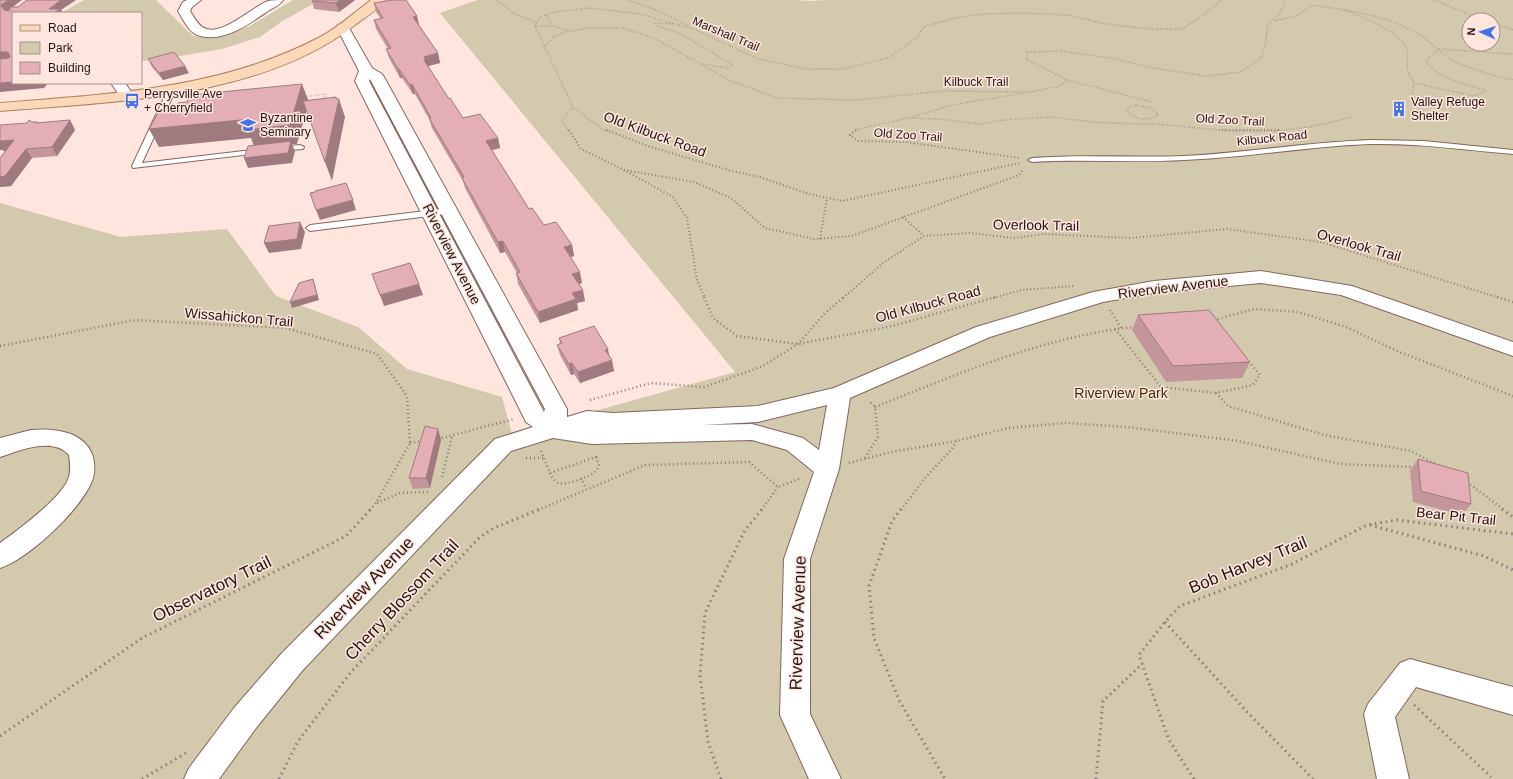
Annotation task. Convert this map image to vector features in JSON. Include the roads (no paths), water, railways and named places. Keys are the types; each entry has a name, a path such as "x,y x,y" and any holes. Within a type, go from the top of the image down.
{"main road":[{"path":"0,107 127,96 172,89 220,79 269,65 309,48 343,28 379,0"}],"street":[{"path":"195,0 187,5 184,11 200,31 207,33 231,28 277,0"},
{"name":"Riverview Avenue","path":"343,28 366,71 377,77 556,409 541,427"},
{"name":"Riverview Avenue","path":"366,71 362,81 541,427"},
{"path":"119,84 127,96"},
{"name":"Riverview Avenue","path":"200,779 245,718 292,662 448,492 503,444 541,427 587,419 613,421 758,414 846,391 983,332 1100,296 1154,287 1261,277 1344,290 1513,349"},
{"name":"Riverview Avenue","path":"825,779 795,715 797,559 827,469 846,391"},
{"name":"Riverview Avenue","path":"541,427 592,436 752,432 795,444 827,469"},
{"path":"0,448 22,440 53,438 68,442 76,448 82,455 83,466 79,483 67,500 31,535 0,557"},
{"path":"1393,779 1379,714 1410,672 1513,701"}],"lane":[{"path":"172,89 136,166 300,147"},
{"name":"Kilbuck Road","path":"1032,160 1062,157 1183,158 1371,142 1404,143 1513,152"},
{"path":"310,228 450,211"}],"place":[{"name":"Perrysville Ave + Cherryfield","path":"132,101"},
{"name":"Valley Refuge Shelter","path":"1399,109"},
{"name":"Byzantine Seminary","path":"248,125"}],"park label":[{"name":"Riverview Park","path":"1121,393"}]}
